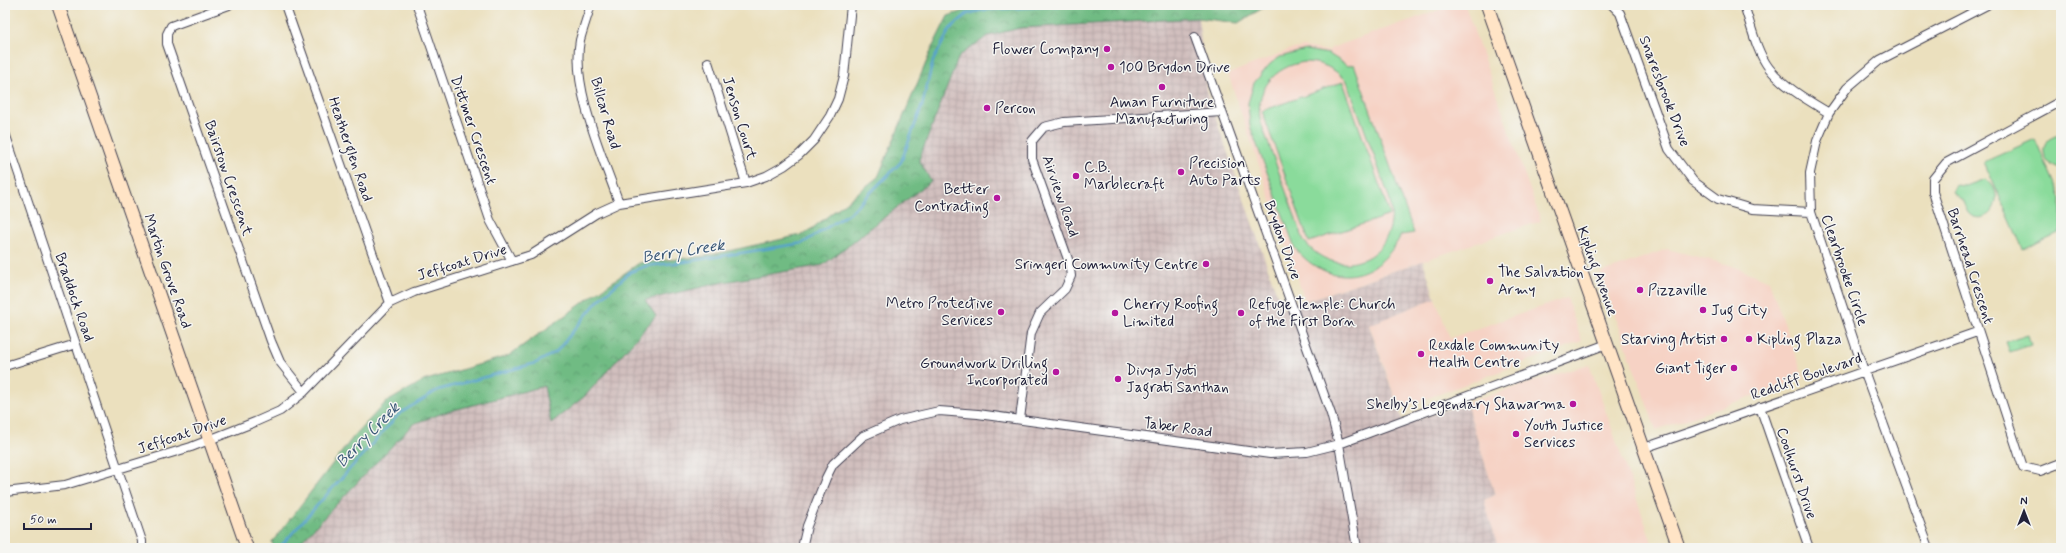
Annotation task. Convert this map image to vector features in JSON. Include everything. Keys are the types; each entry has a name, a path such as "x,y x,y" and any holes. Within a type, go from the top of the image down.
{"main road":[{"name":"Martin Grove Road","path":"58,5 247,548"},
{"name":"Kipling Avenue","path":"1487,5 1679,548"}],"street":[{"name":"Bairstow Crescent","path":"229,5 171,26 167,34 167,44 271,342 280,362 304,392"},
{"name":"Heatherglen Road","path":"285,5 390,303"},
{"name":"Dittmer Crescent","path":"417,5 490,220 512,261"},
{"name":"Billcar Road","path":"591,5 580,41 579,57 581,84 586,105 619,203"},
{"name":"Jeffcoat Drive","path":"5,492 65,485 118,470 210,440 280,411 304,392 390,303 414,292 531,255 597,214 619,203 746,183 766,176 799,155 814,140 830,116 838,99 844,76 851,5"},
{"name":"Snaresbrook Drive","path":"1612,5 1620,13 1669,149 1693,181 1718,198 1752,210 1810,212"},
{"path":"1744,5 1758,47 1769,68 1784,82 1829,113"},
{"name":"Clearbrooke Circle","path":"1929,548 1864,371 1810,212 1810,173 1817,141 1829,113 1847,88 1880,60 1987,5"},
{"name":"Brydon Drive","path":"1195,37 1332,414 1339,444 1357,548"},
{"name":"Jenson Court","path":"708,62 746,183"},
{"name":"Barrhead Crescent","path":"2061,101 1946,163 1932,179 1932,192 2023,467 2040,471 2061,464"},
{"name":"Airview Road","path":"1020,419 1031,333 1040,313 1065,289 1071,276 1069,262 1032,159 1032,141 1044,127 1064,122 1222,112"},
{"name":"Braddock Road","path":"5,133 142,541 142,548"},
{"name":"Redcliff Boulevard","path":"1644,448 1978,332"},
{"path":"5,366 76,344"},
{"name":"Taber Road","path":"802,548 808,526 826,478 833,464 863,436 900,420 939,411 978,414 1270,454 1306,452 1339,444 1607,344"},
{"name":"Coolhurst Drive","path":"1760,407 1809,548"}],"shaded area":[{"path":"1453,5 1465,5 1541,221 1305,301 1228,74 1289,50 1304,47 1329,51 1331,48"},
{"path":"1198,18 1208,96 1282,309 1423,261 1435,298 1369,325 1404,424 1466,403 1495,495 1484,500 1498,548 295,548 413,424 443,413 544,386 551,422 656,316 645,300 724,282 823,265 930,181 919,160 959,56 988,36 1020,28"},
{"name":"Kipling Plaza","path":"1667,249 1730,265 1769,281 1804,378 1656,430 1600,273"},
{"path":"1435,298 1450,338 1567,298 1582,341 1399,409 1369,324"},
{"path":"1589,364 1654,548 1498,548 1483,500 1495,495 1466,403"}],"green space":[{"path":"981,5 1268,5 1238,23 1198,18 1020,28 988,36 959,56 919,160 931,181 823,265 724,282 645,300 656,316 585,396 551,423 544,386 443,413 413,424 295,548 274,548 272,542 354,436 385,403 423,381 508,356 639,263 706,256 805,234 878,177 933,46 948,16"},
{"path":"1306,50 1329,54 1348,66 1354,64 1414,233 1401,235 1391,250 1380,262 1366,270 1352,274 1337,274 1323,270 1308,261 1295,248 1250,126 1248,103 1254,83 1270,64 1280,57","holes":["1311,62 1328,67 1347,81 1389,197 1391,217 1388,235 1379,248 1366,258 1351,263 1335,262 1319,255 1304,241 1261,123 1259,111 1260,101 1268,82 1275,75 1294,64"]},
{"path":"1343,82 1390,215 1309,242 1262,111"},
{"path":"2061,134 2061,169 2049,163 2046,159 2044,151 2048,141"},
{"path":"2035,139 2061,198 2061,232 2023,249 1984,162"},
{"path":"1985,179 1992,184 1995,191 1995,206 1986,216 1979,218 1970,215 1962,200 1952,192 1956,185 1966,186"},
{"path":"2028,335 2031,345 2010,352 2006,342"}],"waterway":[{"name":"Berry Creek","path":"279,548 399,414 438,390 536,363 556,352 597,302 630,272 646,266 684,262 803,243 851,212 901,162 922,106 933,61 950,29 967,14 983,10 1069,5"}],"place":[{"name":"Flower Company","path":"1107,49"},
{"name":"100 Brydon Drive","path":"1111,67"},
{"name":"Aman Furniture Manufacturing","path":"1162,87"},
{"name":"Percon","path":"987,108"},
{"name":"Precision Auto Parts","path":"1181,172"},
{"name":"C.B. Marblecraft","path":"1076,176"},
{"name":"Better Contracting","path":"997,198"},
{"name":"Sringeri Community Centre","path":"1206,264"},
{"name":"The Salvation Army","path":"1490,281"},
{"name":"Pizzaville","path":"1640,290"},
{"name":"Jug City","path":"1703,310"},
{"name":"Metro Protective Services","path":"1001,312"},
{"name":"Cherry Roofing Limited","path":"1115,313"},
{"name":"Refuge Temple: Church of the First Born","path":"1241,313"},
{"name":"Starving Artist","path":"1724,339"},
{"name":"Kipling Plaza","path":"1749,339"},
{"name":"Rexdale Community Health Centre","path":"1421,354"},
{"name":"Giant Tiger","path":"1734,368"},
{"name":"Groundwork Drilling Incorporated","path":"1056,372"},
{"name":"Divya Jyoti Jagrati Santhan","path":"1118,379"},
{"name":"Shelby’s Legendary Shawarma","path":"1573,404"},
{"name":"Youth Justice Services","path":"1516,434"}]}
